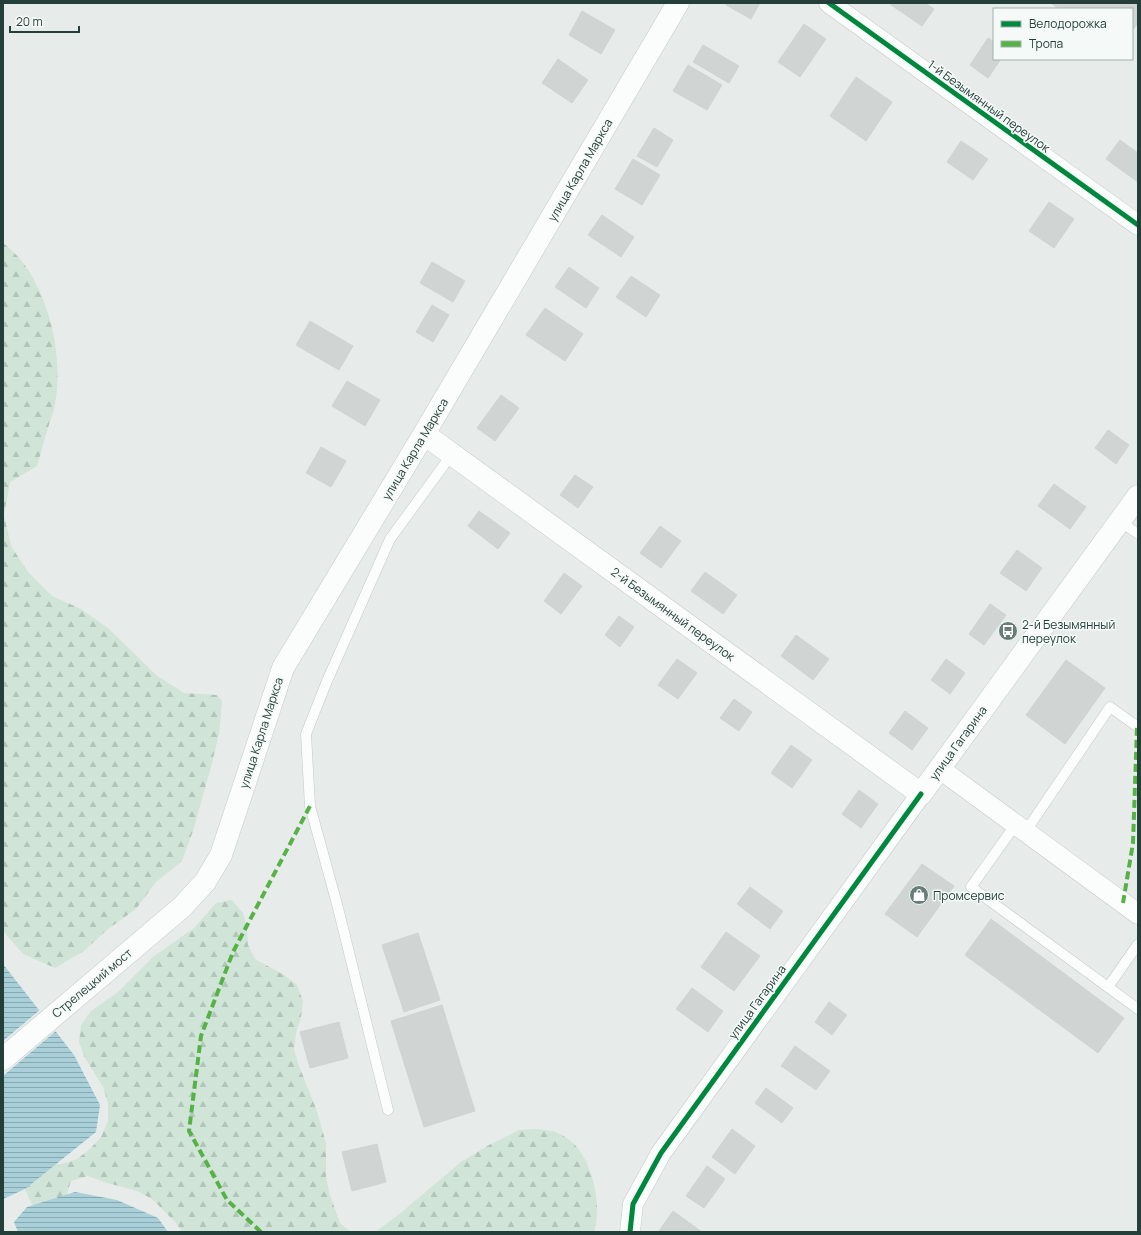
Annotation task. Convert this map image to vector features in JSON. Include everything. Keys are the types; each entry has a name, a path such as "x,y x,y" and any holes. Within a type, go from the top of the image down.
{"main road":[{"name":"улица Карла Маркса","path":"182,907 205,882 221,855 283,668 424,434 678,3"},
{"name":"2-й Безымянный переулок","path":"424,434 921,794"},
{"name":"улица Гагарина","path":"921,794 1138,496"},
{"name":"Стрелецкий мост","path":"3,1059 182,907"}],"street":[{"name":"1-й Безымянный переулок","path":"829,3 1138,225"},
{"path":"940,768 1138,914"},
{"name":"улица Гагарина","path":"630,1232 633,1204 661,1153 921,794"}],"lane":[{"path":"388,1110 310,806 306,734 327,681 390,539 452,454"},
{"path":"1120,521 1138,534"},
{"path":"1138,727 1110,707 1021,828 971,887 1138,1009"},
{"path":"1108,987 1138,944"}],"green space":[{"path":"3,243 18,257 31,274 41,294 49,316 57,362 57,384 54,407 37,466 10,482 4,515 11,546 28,572 52,596 81,609 109,629 156,675 184,693 217,695 222,701 219,734 211,767 193,831 182,861 156,882 136,909 108,929 84,951 55,968 23,954 3,931"},
{"path":"232,900 243,913 247,929 248,945 255,959 284,975 297,985 303,1001 294,1050 317,1111 326,1143 326,1176 329,1192 340,1223 351,1232 182,1232 176,1223 152,1199 137,1191 88,1176 71,1181 66,1197 41,1213 31,1203 25,1189 31,1173 46,1165 62,1164 77,1159 90,1149 101,1137 108,1121 108,1103 103,1087 85,1058 79,1042 81,1025 91,1011 118,992 153,957 194,928 216,903"},
{"path":"536,1129 556,1132 563,1136 574,1144 584,1158 589,1168 597,1201 594,1232 375,1232 397,1216 461,1162 489,1145 519,1130"}],"water":[{"path":"3,964 74,1055 100,1105 96,1132 25,1189 3,1199"},
{"path":"75,1192 117,1200 158,1218 168,1232 18,1232 14,1222 27,1207"}],"pier":[{"path":"41,1009 57,1030 3,1076 3,1041"}],"building":[{"path":"728,3 760,3 751,19 726,5"},
{"path":"892,3 925,3 934,9 922,26 891,5"},
{"path":"1051,3 1137,3 1138,23 1133,30 1133,8 1058,8"},
{"path":"582,11 615,30 601,54 569,35"},
{"path":"804,24 826,39 800,77 778,62"},
{"path":"988,38 993,41 993,60 1000,60 988,78 970,65"},
{"path":"703,45 739,66 729,83 693,62"},
{"path":"558,59 588,80 572,103 542,83"},
{"path":"688,65 722,85 707,110 673,91"},
{"path":"856,77 892,102 866,141 830,116"},
{"path":"654,128 673,140 657,167 637,156"},
{"path":"1120,140 1138,153 1138,182 1106,159"},
{"path":"961,141 988,159 973,180 947,162"},
{"path":"633,159 660,175 642,205 615,189"},
{"path":"1049,202 1074,219 1054,248 1029,231"},
{"path":"602,215 634,237 621,257 588,235"},
{"path":"432,262 465,281 453,302 420,283"},
{"path":"569,267 599,288 586,308 555,287"},
{"path":"631,276 660,295 646,317 616,297"},
{"path":"432,305 449,315 433,342 416,332"},
{"path":"545,308 583,334 565,361 526,335"},
{"path":"310,321 353,346 339,370 296,345"},
{"path":"347,381 380,400 365,426 332,406"},
{"path":"501,395 519,408 495,441 477,428"},
{"path":"1108,430 1129,445 1116,464 1095,448"},
{"path":"321,447 346,461 331,487 306,473"},
{"path":"575,475 593,487 578,508 560,495"},
{"path":"1054,484 1086,507 1070,529 1038,506"},
{"path":"479,511 510,533 498,549 468,526"},
{"path":"660,526 681,541 661,568 640,553"},
{"path":"1017,550 1042,568 1026,591 1000,573"},
{"path":"705,572 737,595 723,614 691,591"},
{"path":"564,573 582,586 561,614 544,601"},
{"path":"990,604 1006,615 984,645 969,634"},
{"path":"619,616 634,627 620,647 605,635"},
{"path":"796,635 829,659 813,680 781,656"},
{"path":"677,659 697,673 678,699 658,685"},
{"path":"946,659 965,673 950,694 931,680"},
{"path":"1066,660 1105,688 1065,744 1026,715"},
{"path":"734,699 752,712 739,731 720,718"},
{"path":"905,711 928,728 912,750 889,733"},
{"path":"791,745 812,760 792,788 771,773"},
{"path":"859,790 878,804 861,828 842,814"},
{"path":"922,864 954,886 917,937 885,914"},
{"path":"750,887 783,911 770,929 737,904"},
{"path":"991,919 1124,1018 1098,1053 965,955"},
{"path":"726,932 760,956 734,991 701,967"},
{"path":"418,933 440,1000 404,1012 382,945"},
{"path":"692,988 723,1011 708,1032 676,1009"},
{"path":"829,1002 847,1015 832,1035 815,1022"},
{"path":"442,1005 475,1111 424,1127 391,1021"},
{"path":"339,1022 348,1058 310,1068 300,1032"},
{"path":"795,1046 830,1071 816,1090 781,1066"},
{"path":"766,1088 793,1108 782,1123 755,1103"},
{"path":"732,1129 755,1146 735,1174 712,1157"},
{"path":"377,1144 386,1182 352,1191 342,1152"},
{"path":"707,1166 725,1179 704,1208 686,1196"},
{"path":"673,1211 702,1232 659,1231"}],"marked path":[{"path":"1123,903 1133,843 1137,727"},
{"path":"261,1232 227,1200 189,1131 201,1036 233,952 310,806"}],"cycle path":[{"path":"829,3 1138,225"},
{"path":"630,1232 633,1204 661,1153 921,794"}],"place":[{"name":"2-й Безымянный переулок","path":"1008,631"},
{"name":"Промсервис","path":"919,895"}]}
